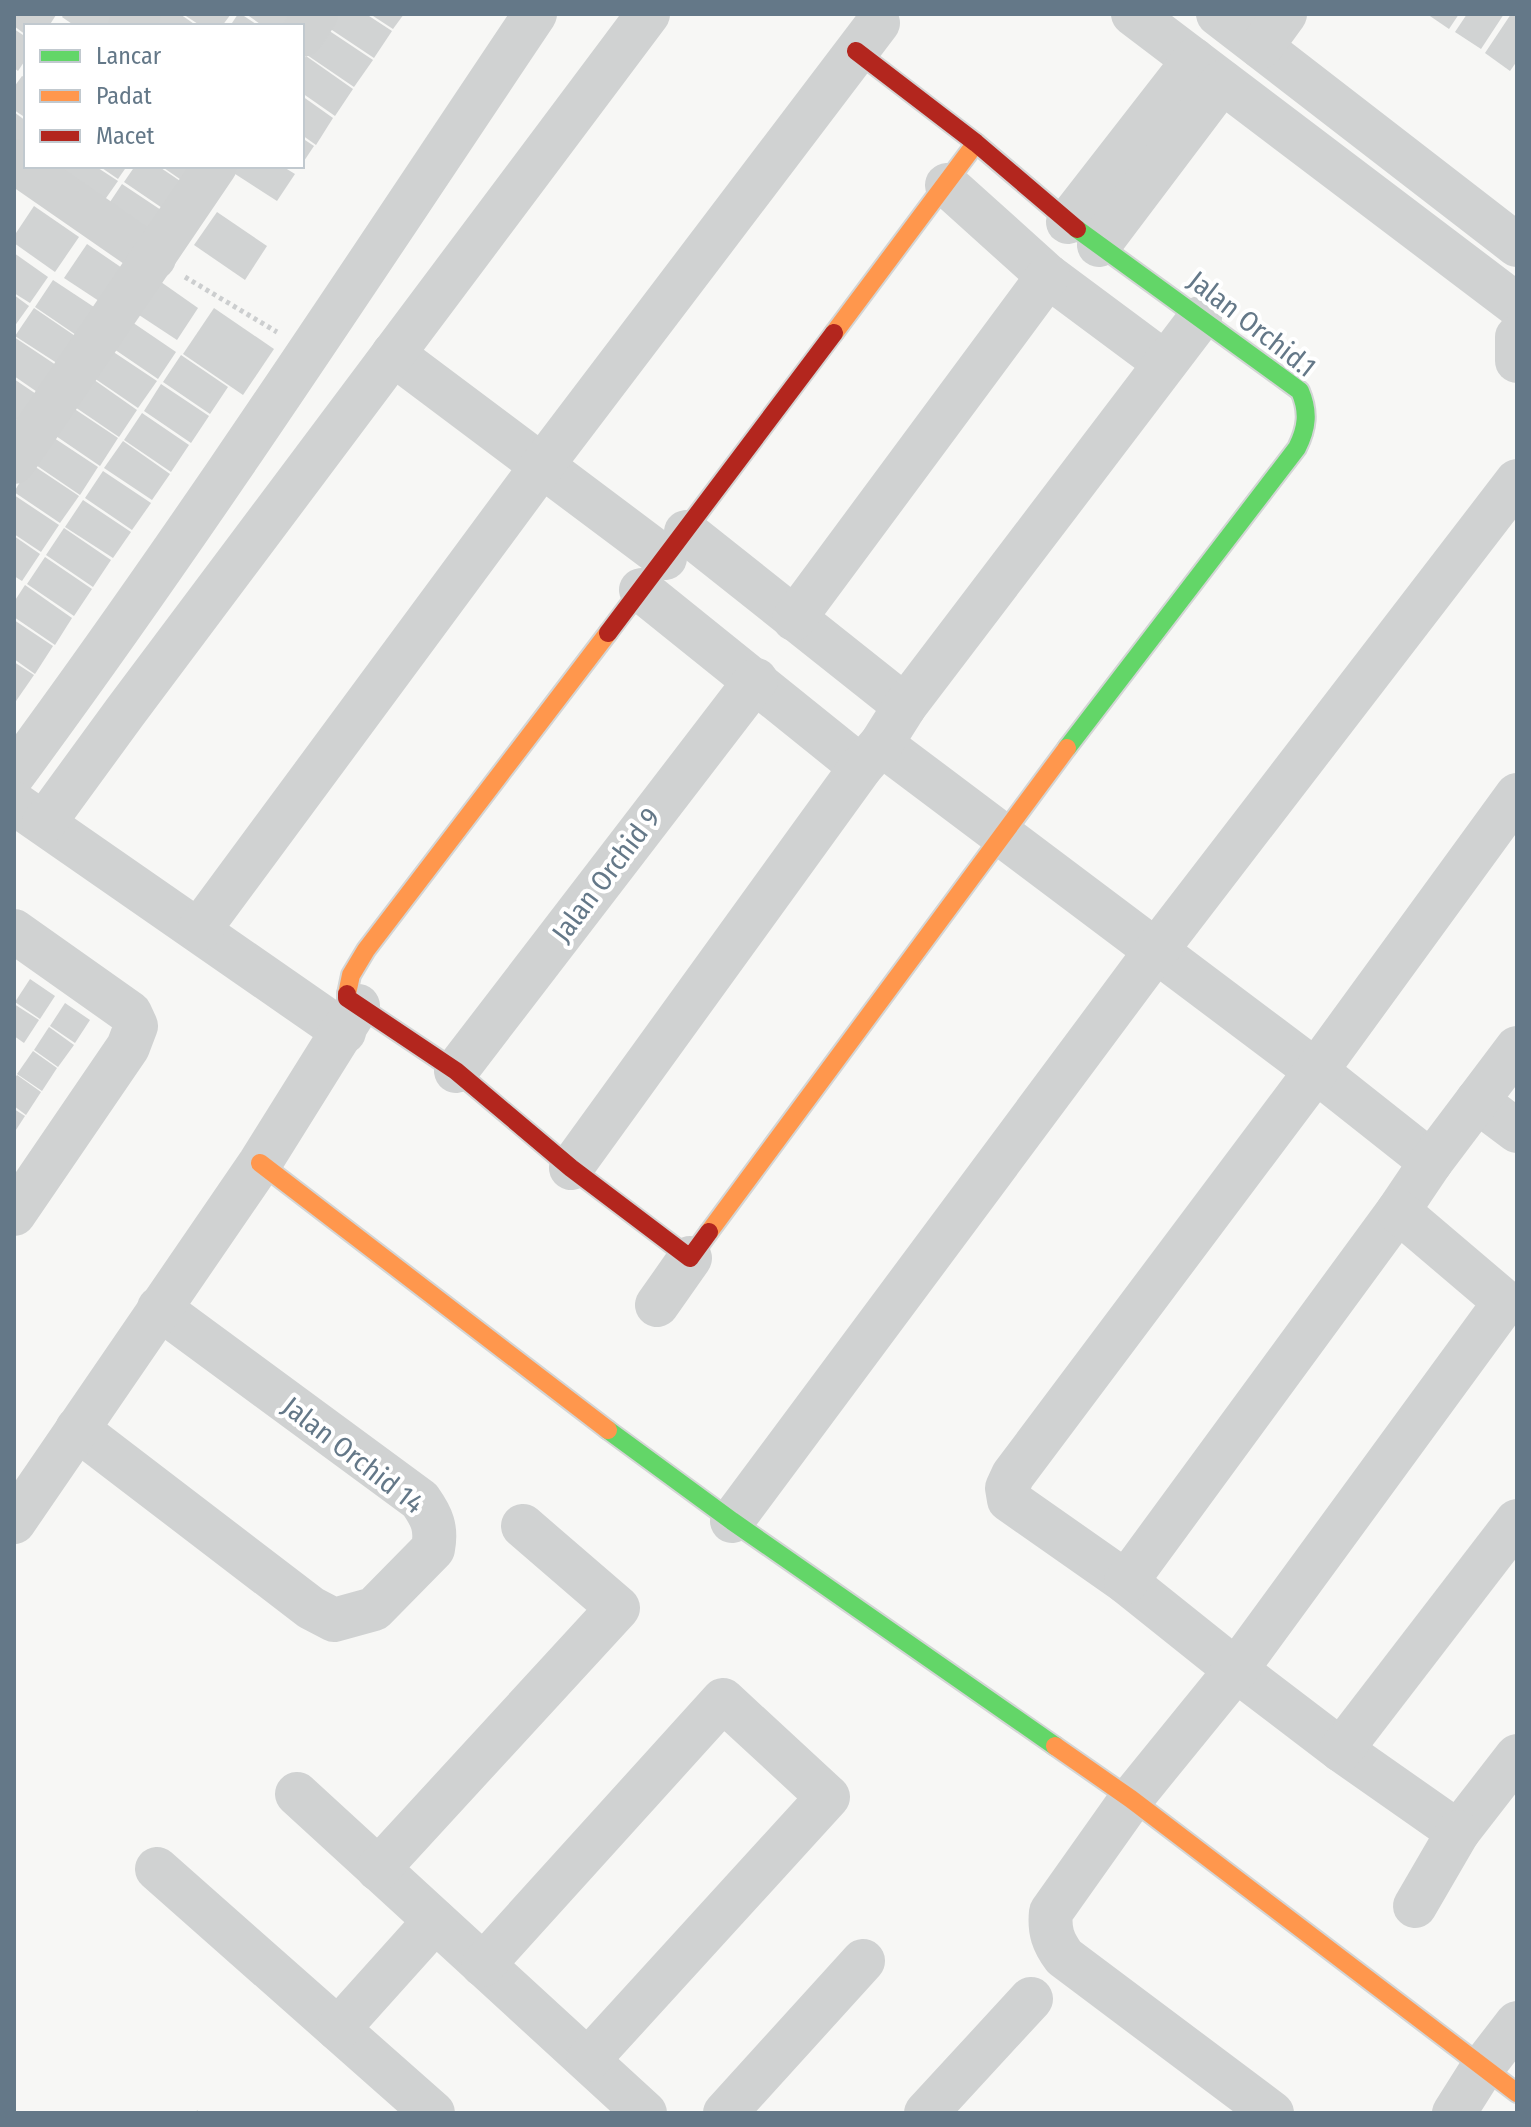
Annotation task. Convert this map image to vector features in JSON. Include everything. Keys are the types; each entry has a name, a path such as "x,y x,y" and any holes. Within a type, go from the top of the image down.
{"street":[{"path":"304,32 316,14"},
{"path":"14,774 309,351 535,14"},
{"path":"648,14 144,686 29,813 199,930 351,1019 400,1031 456,1071 571,1168 690,1258 657,1305"},
{"path":"1133,14 1517,305"},
{"path":"1249,23 1517,245"},
{"path":"199,930 541,467 867,37"},
{"name":"Jalan Orchid.1","path":"690,1258 1002,833 1297,448 1305,432 1307,405 1300,391 1084,234 976,143 867,37"},
{"path":"1084,234 1208,71"},
{"path":"14,1522 260,1163 351,1019 347,998 351,972 976,143"},
{"path":"14,462 214,168"},
{"path":"23,174 154,258"},
{"path":"947,185 1048,276 1165,363"},
{"path":"794,619 1048,276"},
{"path":"571,1168 905,706 1200,318"},
{"path":"1517,337 1517,361"},
{"path":"393,354 664,560 794,619 905,706"},
{"path":"732,1521 1155,952 1517,481"},
{"path":"664,560 756,680 871,756 1002,833 1431,1162"},
{"name":"Jalan Orchid 9","path":"456,1071 756,680"},
{"path":"1458,1832 1341,1750 1126,1582 1028,1515 1009,1500 1007,1488 1013,1475 1316,1071 1517,795"},
{"path":"14,1214 128,1047 136,1026 130,1013 18,942"},
{"path":"1126,1582 1517,1048"},
{"path":"1477,1101 1517,1131"},
{"path":"260,1163 558,1393 732,1521 1131,1799 1517,2093"},
{"path":"1272,2113 1064,1957 1053,1941 1051,1912 1131,1799 1236,1670 1505,1302 1398,1211"},
{"name":"Jalan Orchid 14","path":"77,1429 311,1608 334,1620 374,1609 433,1549 433,1519 420,1500 159,1308"},
{"path":"1341,1750 1517,1521"},
{"path":"378,1869 618,1608 523,1526"},
{"path":"483,1965 723,1700 828,1797 588,2060"},
{"path":"1415,1906 1458,1832 1517,1756"},
{"path":"297,1794 645,2113"},
{"path":"157,1869 433,2113"},
{"path":"338,2029 435,1921"},
{"path":"725,2113 863,1961"},
{"path":"926,2113 1031,1999"},
{"path":"1454,2113 1483,2067 1517,2023"}],"path":[{"path":"154,258 309,351"}],"building":[{"path":"14,14 56,15 50,24 24,24 24,34 14,26"},
{"path":"64,14 116,14 124,24 72,24 62,17"},
{"path":"162,14 180,14 194,24 154,24"},
{"path":"183,14 231,14 224,24 198,24"},
{"path":"241,14 256,24 231,24"},
{"path":"246,14 303,14 300,24 260,24"},
{"path":"335,14 366,14 392,31 374,58 326,26"},
{"path":"370,14 404,14 393,29"},
{"path":"1427,14 1459,14 1449,29"},
{"path":"1467,14 1504,14 1481,49 1455,32"},
{"path":"1511,14 1517,14 1517,61 1510,71 1485,53"},
{"path":"325,28 373,60 354,87 307,55"},
{"path":"14,29 24,36 24,62 18,71 14,68"},
{"path":"306,56 353,89 335,116 304,94"},
{"path":"24,77 24,117 14,110 14,87"},
{"path":"304,97 333,118 316,145 304,136"},
{"path":"14,112 24,120 24,159 14,152"},
{"path":"304,139 314,146 304,161"},
{"path":"60,168 98,168 118,181 99,208"},
{"path":"102,168 126,168 118,179"},
{"path":"134,168 161,168 189,187 171,214 124,182"},
{"path":"164,168 203,168 190,186"},
{"path":"285,168 295,174 277,201 229,170"},
{"path":"122,184 170,216 151,243 104,211"},
{"path":"34,206 79,237 55,272 14,243 14,236"},
{"path":"217,212 267,246 245,280 194,245"},
{"path":"87,244 125,270 102,303 64,278"},
{"path":"14,253 48,277 30,303 14,293"},
{"path":"53,280 100,311 82,339 35,307"},
{"path":"161,282 198,308 177,340 139,315"},
{"path":"14,295 29,306 14,327"},
{"path":"34,308 81,340 63,367 15,336"},
{"path":"214,308 274,349 243,395 183,354"},
{"path":"129,320 176,352 158,379 111,347"},
{"path":"14,337 62,369 43,396 14,376"},
{"path":"109,349 157,381 138,408 91,376"},
{"path":"181,355 228,387 210,414 163,382"},
{"path":"90,377 137,410 119,437 72,405"},
{"path":"14,379 42,398 24,425 14,418"},
{"path":"161,384 209,416 191,443 144,411"},
{"path":"70,406 118,438 100,466 53,434"},
{"path":"142,413 189,445 171,472 124,440"},
{"path":"51,436 98,467 80,495 33,463"},
{"path":"123,441 170,474 152,500 104,468"},
{"path":"31,464 79,496 60,523 14,492"},
{"path":"103,471 151,503 132,530 85,498"},
{"path":"14,495 59,525 41,552 14,534"},
{"path":"83,500 131,532 113,558 65,527"},
{"path":"64,528 111,560 93,587 46,555"},
{"path":"14,536 40,554 22,581 14,576"},
{"path":"45,557 92,589 74,616 27,584"},
{"path":"25,585 72,618 55,645 14,617 14,602"},
{"path":"14,620 53,646 35,674 14,659"},
{"path":"14,662 34,675 14,704"},
{"path":"30,979 55,996 40,1019 15,1002"},
{"path":"65,1003 90,1020 75,1043 50,1026"},
{"path":"14,1004 39,1020 24,1043 14,1036"},
{"path":"49,1027 74,1045 58,1067 34,1050"},
{"path":"33,1051 57,1068 42,1091 17,1074"},
{"path":"17,1075 41,1092 26,1115 14,1106 14,1079"},
{"path":"14,1109 25,1116 14,1133"}],"traffic: fast":[{"path":"1067,748 1297,448 1306,420 1300,391 1077,229"},
{"path":"608,1430 732,1521 1055,1746"}],"traffic: slow":[{"path":"834,333 976,143"},
{"path":"347,994 351,975 366,950 608,633"},
{"path":"709,1232 1067,748"},
{"path":"260,1163 608,1430"},
{"path":"1055,1746 1131,1799 1517,2093"}],"traffic: jam":[{"path":"856,51 976,143 1077,229"},
{"path":"608,633 834,333"},
{"path":"347,994 347,998 456,1071 571,1168 690,1258 709,1232"}]}
